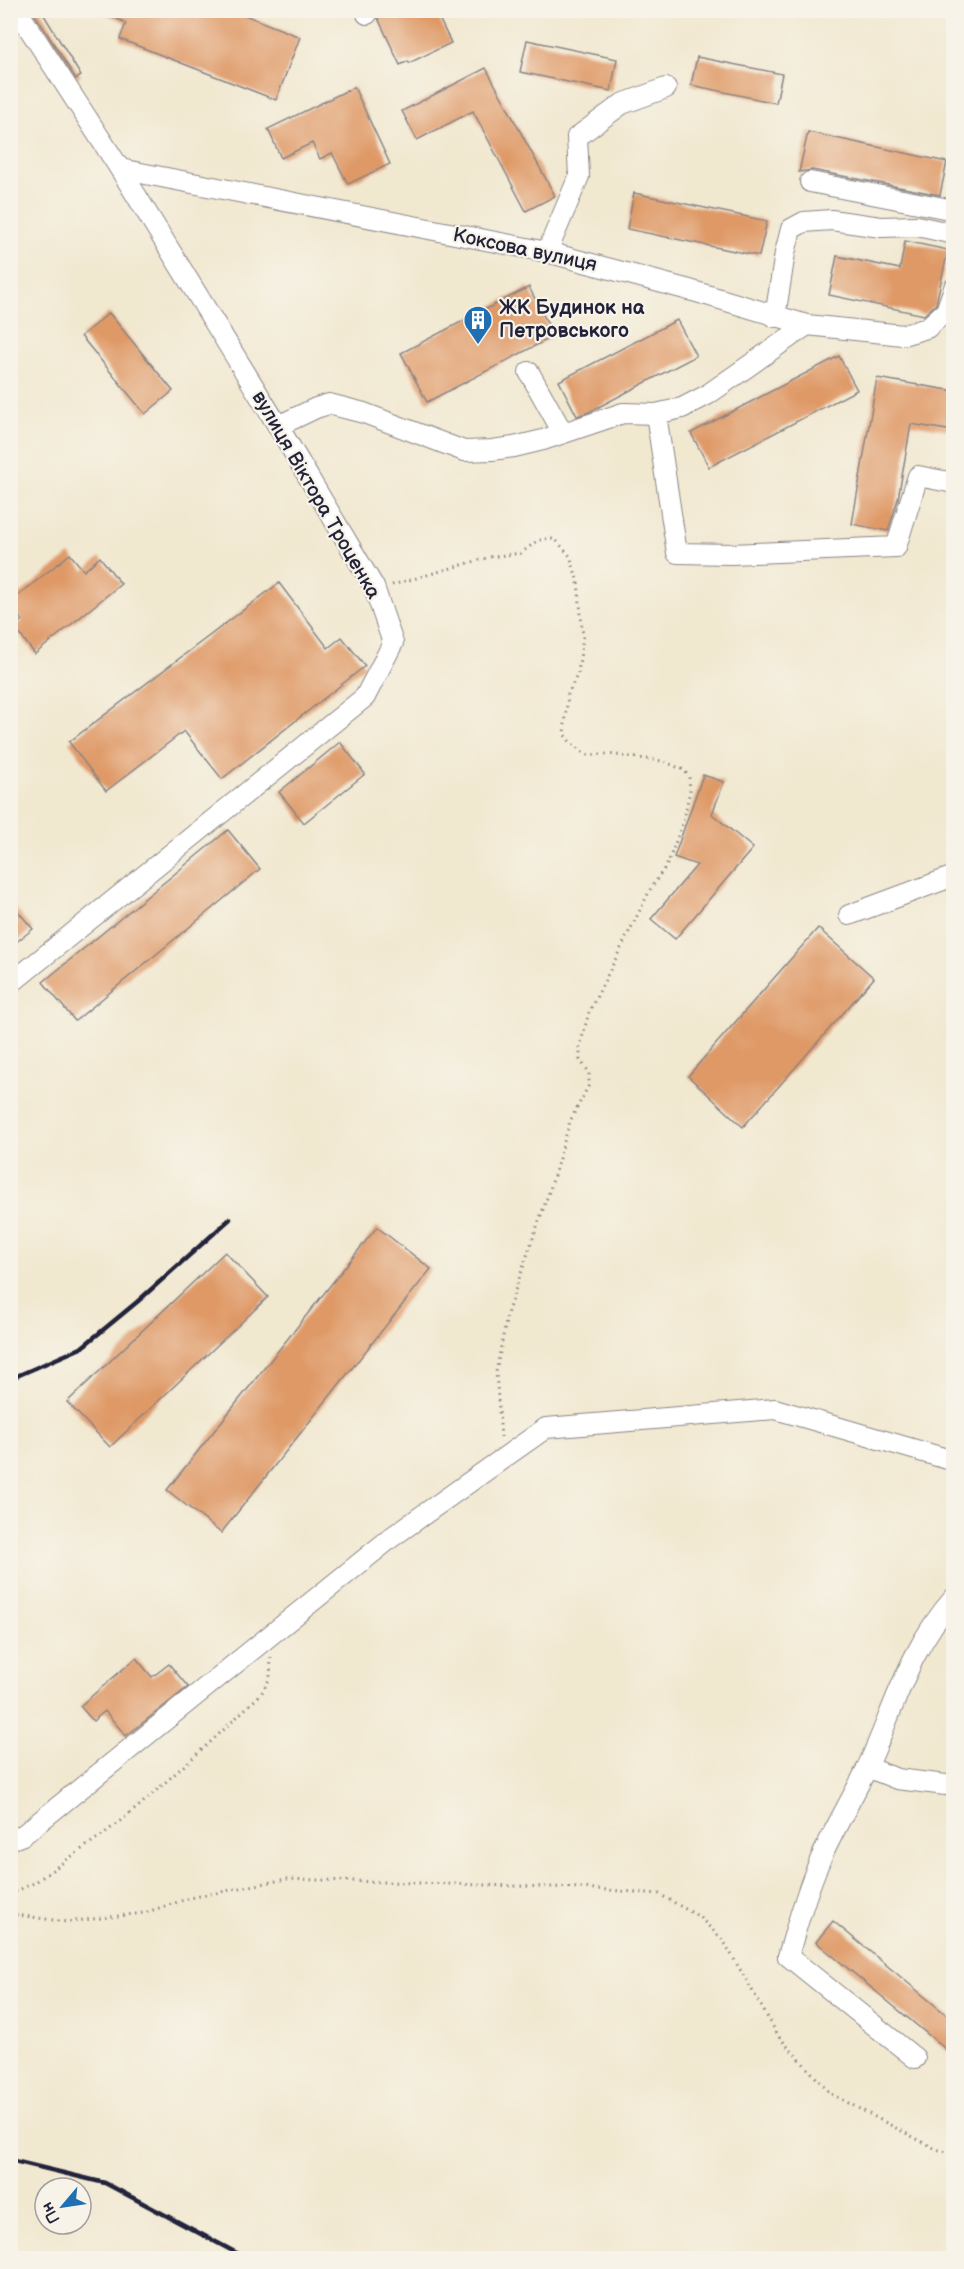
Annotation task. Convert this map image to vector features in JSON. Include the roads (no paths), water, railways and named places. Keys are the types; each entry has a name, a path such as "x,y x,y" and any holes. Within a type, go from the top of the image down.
{"street":[{"name":"вулиця Віктора Троценка","path":"15,980 365,697 393,643 374,587 120,169 17,10"},
{"path":"547,252 579,176 577,137 622,104 666,88"},
{"name":"Коксова вулиця","path":"120,169 547,252 693,291 807,325 903,335 927,328 946,311 954,288"},
{"path":"810,183 954,210"},
{"path":"775,317 791,229 804,222 831,220 881,227 917,226 954,234"},
{"path":"278,426 329,404 374,416 464,451 514,447 623,413 656,414 682,408 707,395 807,325"},
{"path":"529,372 562,433"},
{"path":"656,414 677,553 732,554 896,547 918,476 954,483"},
{"path":"849,915 954,876"},
{"path":"10,1840 23,1835 392,1537 546,1428 775,1409 954,1461"},
{"path":"915,2058 788,1956 798,1919 818,1865 867,1767 914,1655 939,1615 954,1598"},
{"path":"867,1767 897,1779 954,1786"}],"railway":[{"path":"10,1379 81,1348 137,1302 230,1219"},
{"path":"10,2160 105,2183 246,2258"}],"place":[{"name":"ЖК Будинок на Петровського","path":"478,346"}]}
